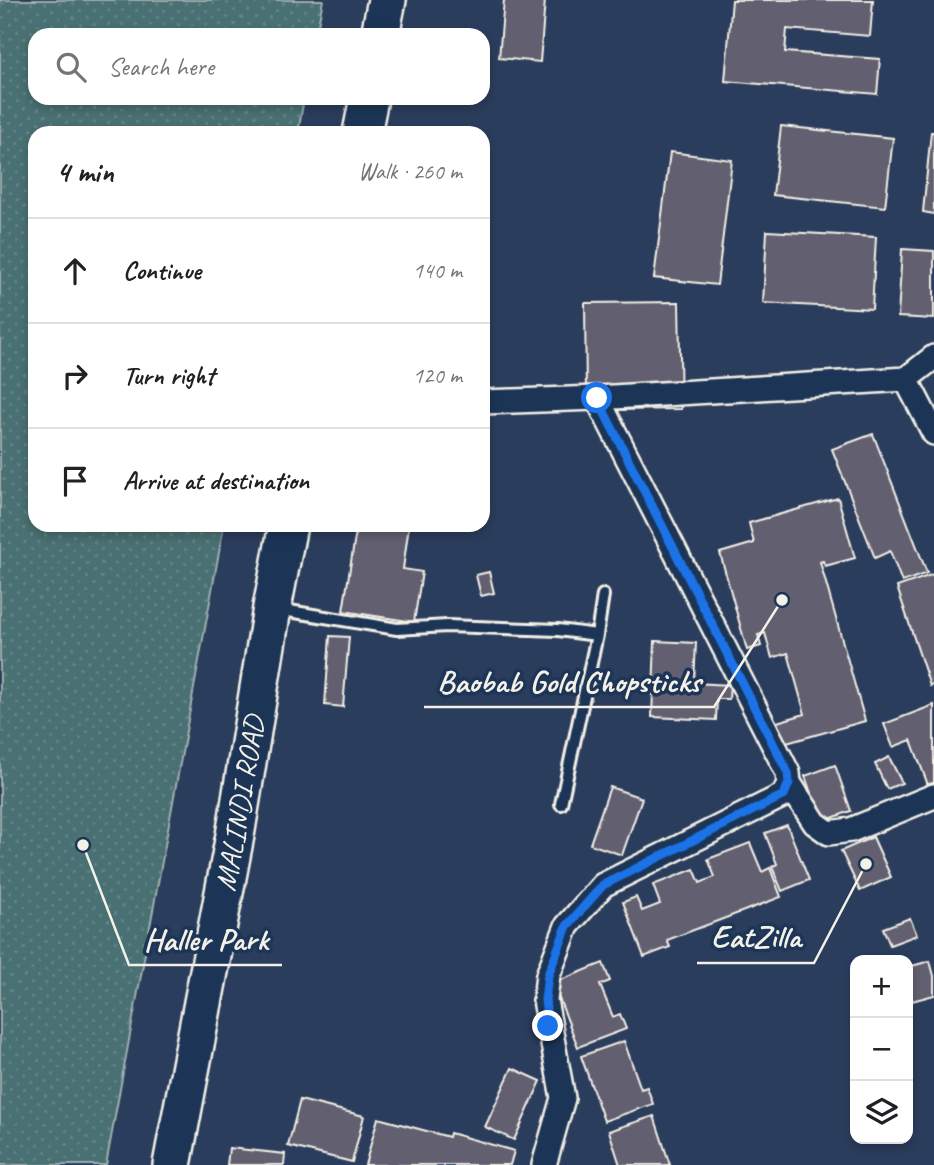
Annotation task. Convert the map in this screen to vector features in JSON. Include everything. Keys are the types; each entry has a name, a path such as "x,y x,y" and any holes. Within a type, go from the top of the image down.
{"highway":[{"path":"381,28 387,0"},
{"path":"363,126 368,105"},
{"name":"MALINDI ROAD","path":"172,1165 236,830 287,532"}],"street":[{"path":"490,402 906,379 934,357"},
{"path":"906,379 934,433"},
{"path":"597,398 788,773 789,783 815,823 829,833 851,830 934,796"},
{"path":"544,1165 563,1098 545,1000 548,975 567,926 603,885 784,795 789,783"}],"lane":[{"path":"561,804 603,595"},
{"path":"272,608 397,629 461,626 558,630 597,635"}],"green space":[{"path":"0,0 323,0 317,28 28,28 28,105 303,105 299,126 28,126 28,532 223,532 106,1165 0,1165"}],"building":[{"path":"504,0 545,0 540,62 499,58"},
{"path":"732,0 873,0 870,36 787,29 785,52 880,59 877,94 725,81"},
{"path":"781,126 893,138 885,207 773,195"},
{"path":"931,132 934,132 934,214 923,212"},
{"path":"670,152 732,160 717,285 654,278"},
{"path":"767,231 876,237 872,309 763,303"},
{"path":"902,249 934,251 934,319 898,317"},
{"path":"679,302 681,409 614,410 586,395 585,303"},
{"path":"873,434 927,573 902,582 890,551 875,558 832,449"},
{"path":"838,498 855,558 825,566 823,561 820,562 865,721 783,744 777,722 805,714 788,653 772,658 765,633 758,635 761,646 747,650 720,553 754,543 749,523"},
{"path":"356,532 408,532 403,569 422,572 414,622 343,611"},
{"path":"489,572 494,593 481,596 476,575"},
{"path":"934,574 934,684 930,686 897,587"},
{"path":"330,636 349,637 343,707 325,705"},
{"path":"655,641 696,643 694,683 730,685 729,699 717,699 716,720 652,717"},
{"path":"934,705 934,783 928,785 911,740 893,747 884,724"},
{"path":"889,757 902,783 887,789 875,764"},
{"path":"835,765 851,811 821,822 805,776"},
{"path":"610,787 642,798 622,855 590,844"},
{"path":"787,825 809,880 782,891 772,867 777,864 765,833"},
{"path":"873,837 891,877 860,891 841,851"},
{"path":"750,843 762,872 770,868 781,897 667,940 670,947 644,957 623,902 636,897 642,911 660,904 653,885 694,869 700,883 715,877 708,859"},
{"path":"910,918 917,935 890,945 883,928"},
{"path":"930,961 934,976 934,995 913,1001 913,966"},
{"path":"603,963 610,981 600,985 613,1017 620,1014 626,1029 578,1047 553,983"},
{"path":"624,1041 641,1089 647,1087 653,1104 604,1121 581,1056"},
{"path":"512,1068 541,1081 514,1140 485,1127"},
{"path":"300,1100 364,1116 352,1162 288,1146"},
{"path":"654,1116 670,1165 620,1165 609,1131"},
{"path":"378,1118 449,1137 450,1133 514,1151 510,1165 365,1165"},
{"path":"229,1148 285,1154 284,1165 227,1165"}],"place":[{"name":"Baobab Gold Chopsticks","path":"782,600"},
{"name":"Haller Park","path":"83,845"},
{"name":"EatZilla","path":"866,864"}],"route":[{"path":"548,1026 545,1000 548,975 567,926 603,885 784,795 789,783 788,773 597,398"}]}
